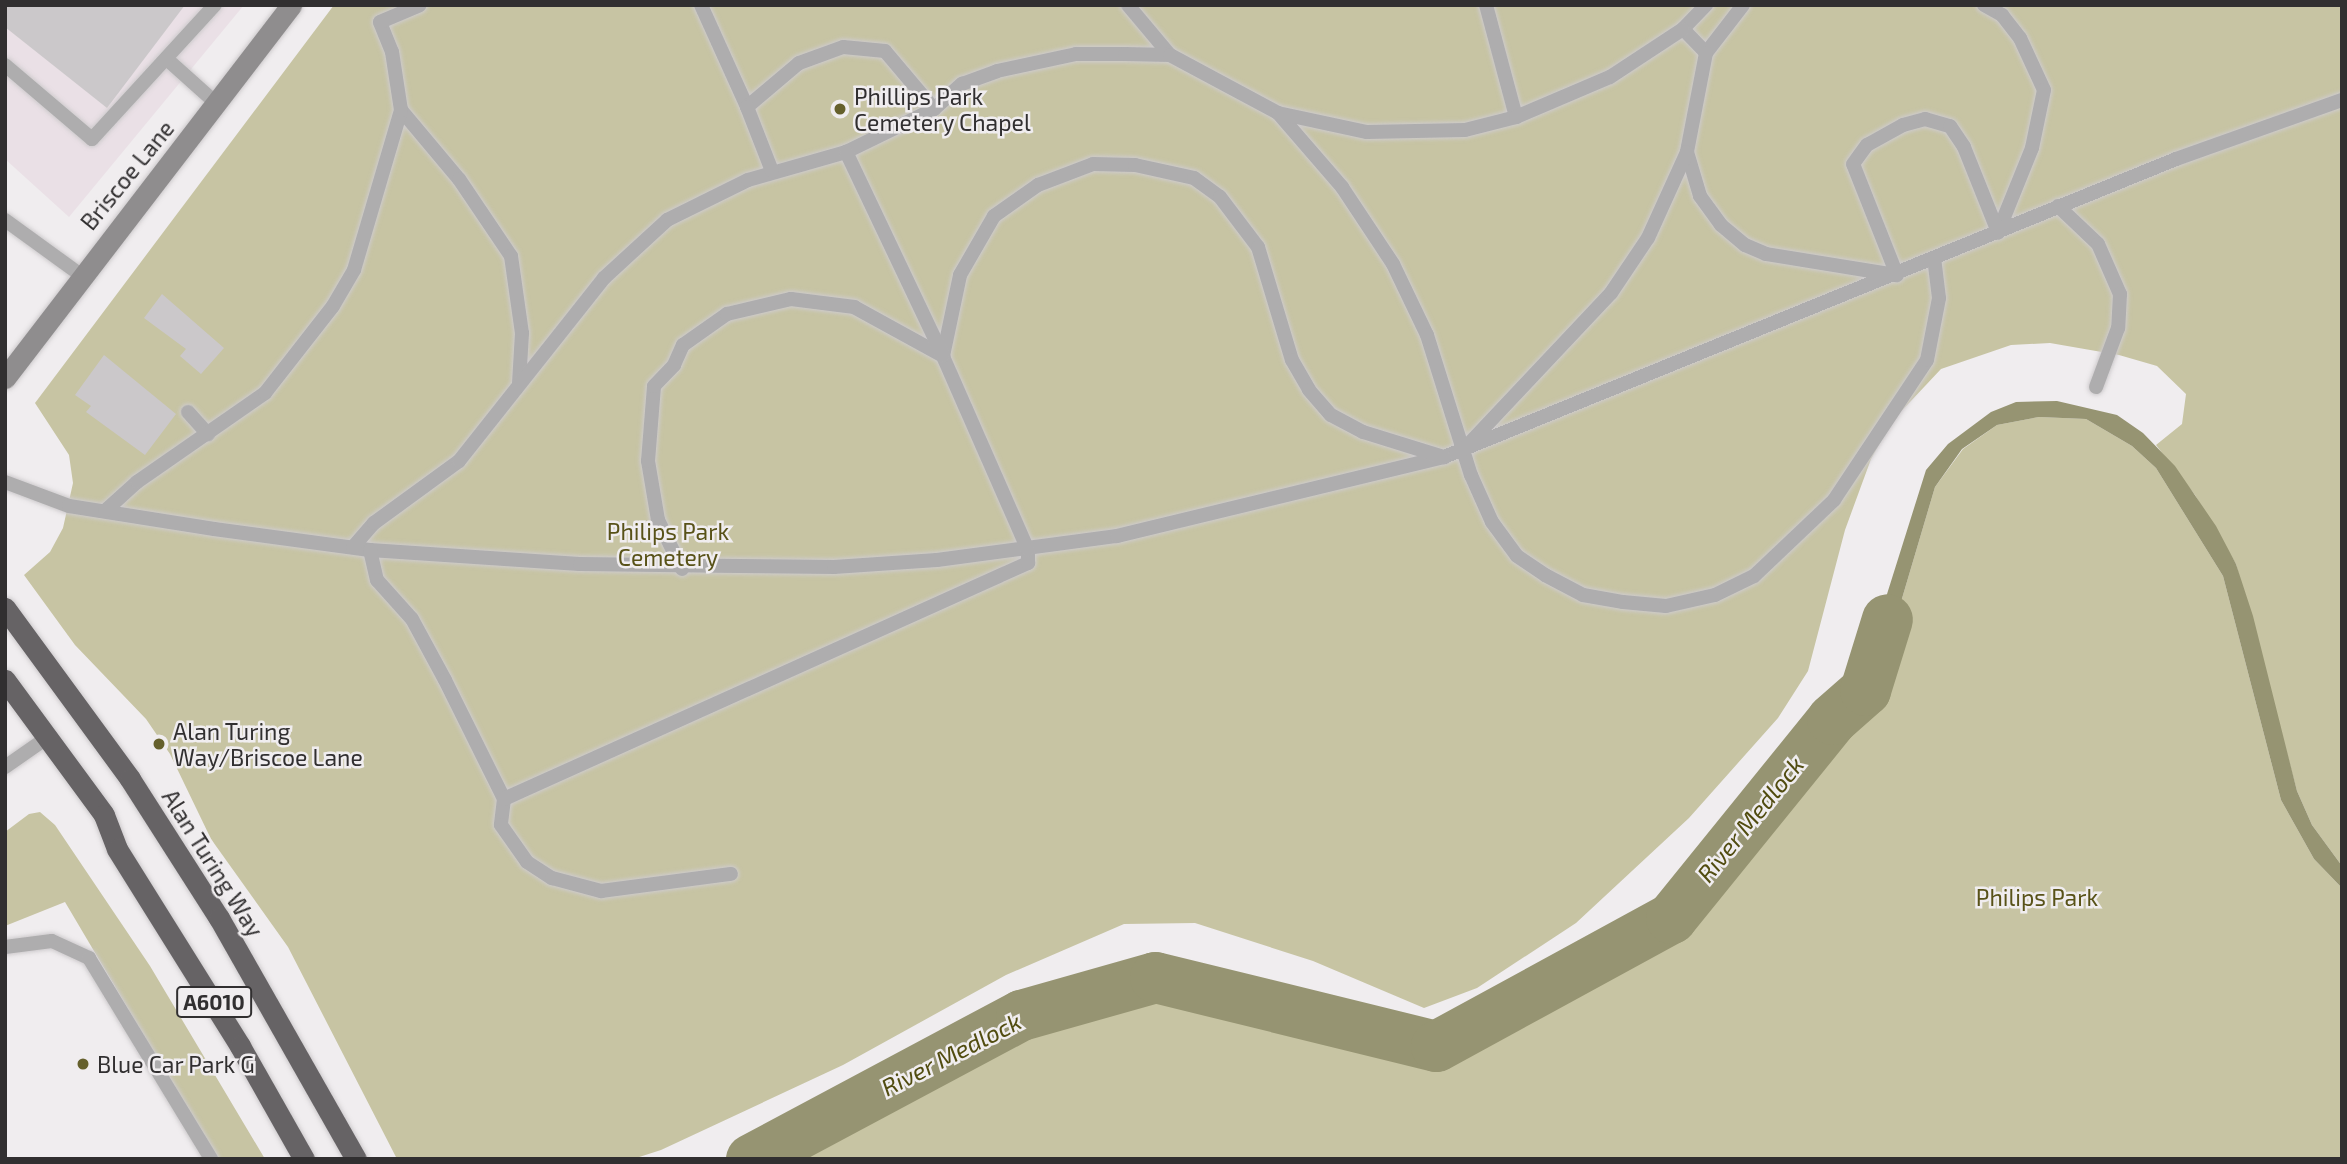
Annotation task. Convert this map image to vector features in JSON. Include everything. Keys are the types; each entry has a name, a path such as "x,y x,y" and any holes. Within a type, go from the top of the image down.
{"highway":[{"name":"Alan Turing Way","path":"5,608 130,779 219,919 356,1159"},
{"name":"A6010","path":"5,680 104,815 117,849 233,1034 304,1159"}],"street":[{"name":"Briscoe Lane","path":"5,379 82,275 218,105 291,5"}],"lane":[{"path":"5,65 92,139 169,61 215,5"},
{"path":"105,511 137,482 265,393 340,294 372,217 401,110 392,52 380,22 420,5"},
{"path":"701,5 747,107 772,171"},
{"path":"1128,5 1170,55 1278,113 1367,132 1465,130 1516,117 1610,78 1683,29 1706,5"},
{"path":"1486,5 1516,117"},
{"path":"1464,450 1611,293 1648,238 1687,152 1706,52 1743,5"},
{"path":"1984,5 2002,15 2020,38 2044,90 2032,148 1998,232"},
{"path":"1683,29 1706,52"},
{"path":"747,107 799,63 863,46 885,51 904,67 934,109"},
{"path":"353,547 374,523 459,461 604,278 667,220 772,171 846,152 934,109 962,84 1034,61 1076,54 1170,55"},
{"path":"169,61 218,105"},
{"path":"5,482 57,502 105,511 370,550 682,569 834,567 1028,550 1117,536 1464,450 1934,260 2058,206 2342,100"},
{"path":"401,110 467,190 510,256 522,333 519,383"},
{"path":"1278,113 1342,187 1393,264 1427,335 1464,450 1492,522 1517,556 1545,575 1583,595 1666,606 1715,595 1754,576 1834,500 1927,360 1939,299 1934,260"},
{"path":"1897,275 1853,164 1867,145 1903,125 1925,119 1950,126 1964,147 1998,232"},
{"path":"504,799 994,581 1028,563 1028,550 943,356 846,152"},
{"path":"1687,152 1700,196 1745,245 1794,261 1897,275"},
{"path":"943,356 960,275 977,238 1015,198 1067,169 1093,164 1167,171 1194,178 1220,197 1258,247 1292,360 1331,415 1363,432 1444,457"},
{"path":"2058,206 2098,244 2120,294 2118,328 2096,387"},
{"path":"5,220 82,275"},
{"path":"682,569 649,491 648,419 654,386 674,365 683,345 703,328 727,314 791,299 854,307 943,356"},
{"path":"188,412 208,434"},
{"path":"370,550 377,580 412,620 504,799 500,825 527,862 575,887 601,891 731,874"},
{"path":"5,767 48,737"},
{"path":"5,947 52,942 89,958 211,1159"}],"shaded area":[{"path":"5,5 244,5 69,217 5,159"},
{"path":"2057,401 2117,415 2143,433 2175,466 2216,526 2236,564 2253,616 2297,791 2312,825 2342,866 2342,888 2314,859 2281,800 2223,576 2156,468 2132,446 2086,419 2039,417 1997,425 1962,449 1935,487 1874,693 1860,680 1926,470 1948,444 1991,412 2016,402"}],"green space":[{"name":"Philips Park Cemetery","path":"334,5 2342,5 2342,866 2312,825 2297,791 2236,564 2195,495 2156,445 2182,424 2186,394 2157,366 2119,355 2050,343 2011,345 1941,369 1893,420 1871,459 1845,530 1808,671 1778,718 1689,818 1576,923 1477,988 1424,1008 1313,961 1195,923 1124,924 1006,975 843,1065 661,1150 633,1159 397,1159 288,947 211,839 170,754 146,719 75,645 24,575 50,552 63,528 73,483 69,455 35,403"},
{"name":"Philips Park","path":"2039,417 2086,419 2132,446 2156,468 2223,576 2281,800 2314,859 2342,888 2342,1159 764,1159 1024,1019 1156,982 1436,1050 1676,921 1836,721 1874,693 1935,487 1963,449 1997,425"},
{"path":"40,812 55,825 150,966 265,1159 217,1159 65,902 5,926 5,832 29,814"}],"building":[{"path":"5,5 185,5 107,108 5,27"},
{"path":"162,294 224,348 201,374 180,356 186,349 144,318"},
{"path":"104,355 176,414 145,455 86,412 91,406 75,395"}],"waterway":[{"name":"River Medlock","path":"751,1159 1021,1015 1155,977 1436,1046 1671,918 1832,719 1865,690 1887,619"}],"place":[{"name":"Phillips Park Cemetery Chapel","path":"840,109"},
{"name":"Alan Turing Way/Briscoe Lane","path":"159,744"},
{"name":"Blue Car Park G","path":"83,1064"}]}
